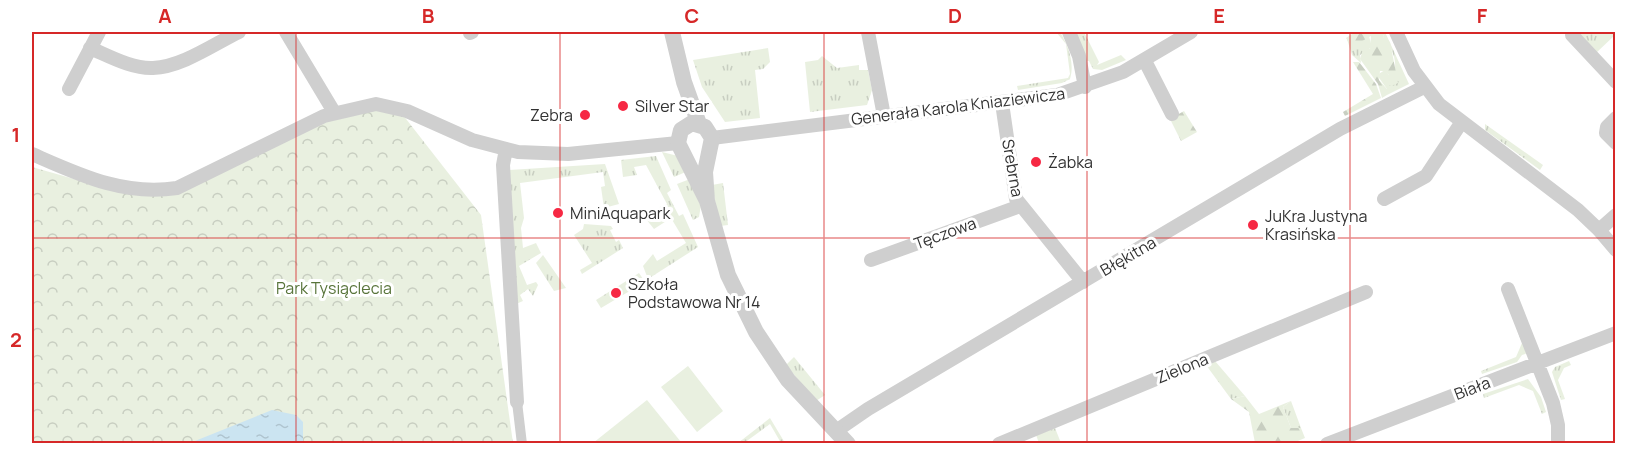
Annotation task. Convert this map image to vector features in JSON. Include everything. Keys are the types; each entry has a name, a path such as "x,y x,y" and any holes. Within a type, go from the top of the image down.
{"street":[{"path":"69,89 99,32"},
{"path":"90,48 122,62 153,68 176,63 239,32"},
{"path":"286,32 334,112"},
{"path":"672,32 684,82 699,124 710,132 705,172 707,201"},
{"path":"868,32 884,116"},
{"path":"1070,32 1079,56 1085,87"},
{"name":"Generała Karola Kniaziewicza","path":"710,144 884,116 1049,96 1085,87 1145,61 1191,32"},
{"path":"1396,32 1407,60 1424,87 1461,123 1578,210 1616,250"},
{"path":"1572,35 1616,82"},
{"path":"1145,61 1172,114"},
{"path":"684,82 681,142 707,201 728,275 756,332 788,380 848,444"},
{"name":"Błękitna","path":"836,431 868,409 1340,129 1424,87"},
{"name":"Srebrna","path":"1002,103 1016,197 1020,206 1083,282"},
{"path":"32,154 93,181 152,191 177,188 334,112 376,104 391,106 472,140 506,150 562,155 681,142 697,157 710,144"},
{"path":"1616,118 1606,127 1606,133 1616,143"},
{"path":"1384,199 1426,176 1461,123"},
{"path":"681,142 686,126 699,124"},
{"path":"506,150 503,165 517,402 522,444"},
{"name":"Tęczowa","path":"871,261 1020,206"},
{"path":"1599,230 1616,214"},
{"path":"1508,289 1535,364 1554,407 1557,444"},
{"name":"Zielona","path":"999,444 1366,292"},
{"name":"Biała","path":"1328,444 1616,333"}],"green space":[{"path":"1056,32 1060,32 1066,43 1070,54 1072,67 1070,79 1062,83 1018,90 1017,86 1068,78 1070,74 1066,44"},
{"path":"1075,32 1084,32 1099,62 1097,65 1121,55 1126,60 1102,70 1093,69 1089,61 1085,61"},
{"path":"1355,32 1385,32 1383,37 1390,42 1398,83 1391,86 1387,84 1389,75 1385,71 1380,71 1379,80 1387,89 1387,95 1382,98 1378,84 1360,59 1364,46 1370,49 1371,36 1357,44 1350,45 1346,38"},
{"path":"1385,32 1409,84 1387,95 1387,89 1377,75 1385,70 1389,75 1394,72 1395,67 1393,54 1383,37"},
{"path":"1575,32 1615,32 1615,35 1596,53"},
{"path":"1369,36 1372,47 1360,55 1361,63 1352,55 1347,39 1363,39"},
{"path":"768,48 770,62 763,69 755,70 760,118 725,122 702,87 693,60"},
{"path":"822,56 837,68 859,65 859,70 868,70 872,90 867,105 810,112 805,62 818,60"},
{"path":"1353,62 1359,62 1376,84 1381,98 1345,116 1343,112 1373,94"},
{"name":"Park Tysiąclecia","path":"374,107 403,115 481,215 513,443 32,443 32,167 127,194 178,192 328,118"},
{"path":"1184,111 1197,132 1181,141 1170,119"},
{"path":"1485,124 1543,165 1540,170 1485,130"},
{"path":"662,152 678,156 688,171 674,177"},
{"path":"656,156 671,190 667,193 679,216 683,214 698,247 648,279 643,266 653,254 657,261 686,243 671,218 654,229 646,219 640,223 640,215 667,204 646,165 634,167 637,175 623,177 621,160"},
{"path":"605,164 619,204 604,208 601,187 605,186 603,172 520,183 524,218 521,228 523,248 536,243 541,253 519,266 527,285 536,282 538,285 533,296 528,289 520,295 523,301 516,304 509,170"},
{"path":"690,179 701,205 699,217 693,220 677,184"},
{"path":"723,183 728,225 720,226 712,185"},
{"path":"584,224 611,226 613,229 610,230 616,242 619,240 623,248 582,274 580,270 592,263 574,235 583,229"},
{"path":"543,255 566,288 554,291 536,263"},
{"path":"639,273 645,282 601,308 596,300"},
{"path":"1516,327 1528,353 1522,355 1517,362 1482,374 1481,371 1516,357 1522,343"},
{"path":"794,357 825,395 816,401 786,365"},
{"path":"1215,361 1245,396 1231,399 1206,365"},
{"path":"1569,361 1571,365 1564,368 1558,380 1565,399 1561,400 1552,372 1555,367"},
{"path":"688,366 723,411 697,432 661,387"},
{"path":"1528,379 1541,397 1546,412 1542,414 1533,391 1519,385 1484,398 1483,394"},
{"path":"1245,396 1259,414 1291,401 1283,407 1291,428 1301,428 1305,438 1293,443 1255,443 1249,412 1231,399"},
{"path":"647,400 681,442 593,443"},
{"path":"1291,401 1301,428 1291,428 1283,407"},
{"path":"770,418 785,443 781,443 770,424 744,443 738,443"},
{"path":"1055,428 1061,443 1039,443 1036,435"}],"water":[{"path":"272,410 296,415 303,422 303,443 190,443"}],"place":[{"name":"Silver Star","path":"623,106"},
{"name":"Zebra","path":"585,115"},
{"name":"Żabka","path":"1036,162"},
{"name":"MiniAquapark","path":"558,213"},
{"name":"JuKra Justyna Krasińska","path":"1253,225"},
{"name":"Szkoła Podstawowa Nr 14","path":"616,293"}]}
